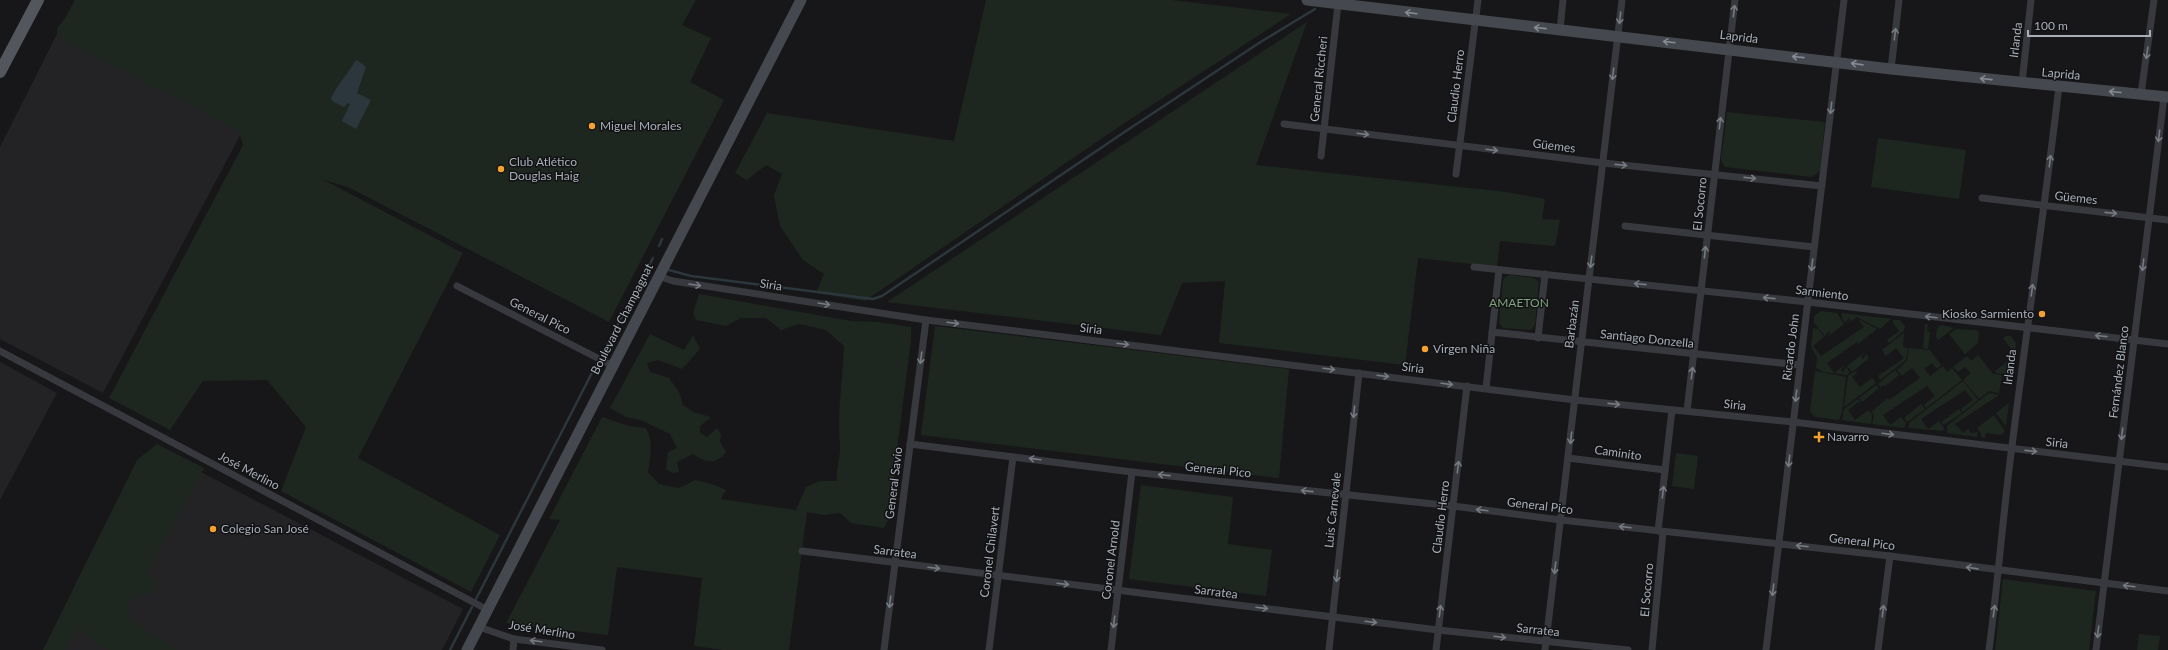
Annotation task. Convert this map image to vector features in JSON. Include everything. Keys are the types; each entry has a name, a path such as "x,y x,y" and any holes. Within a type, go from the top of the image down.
{"main road":[{"path":"0,72 38,0"}],"street":[{"name":"Boulevard Champagnat","path":"467,650 801,0"},
{"name":"Laprida","path":"1314,0 1476,21 1618,36 1891,69 2166,97"},
{"name":"Claudio Herro","path":"1456,174 1478,0"},
{"path":"1560,30 1563,0"},
{"name":"Barbazán","path":"1545,650 1622,0"},
{"name":"El Socorro","path":"1687,411 1735,0"},
{"name":"Ricardo John","path":"1766,650 1844,0"},
{"path":"1891,69 1899,0"},
{"name":"Irlanda","path":"2022,83 2031,0"},
{"path":"2141,94 2154,0"},
{"name":"General Riccheri","path":"1321,156 1338,4"},
{"name":"Irlanda","path":"1989,650 2026,328 2045,206 2059,86"},
{"name":"Fernández Blanco","path":"2096,650 2148,217 2166,97"},
{"name":"Güemes","path":"1284,124 1603,163 1822,186"},
{"name":"Güemes","path":"1982,198 2168,220"},
{"path":"1625,226 1814,247"},
{"name":"Sarmiento","path":"1474,267 1701,290 2168,344"},
{"path":"1486,388 1499,270"},
{"path":"1538,338 1545,274"},
{"name":"Siria","path":"658,276 673,281 926,320 1575,400 1793,422 2168,467"},
{"name":"General Pico","path":"457,286 613,366"},
{"name":"General Savio","path":"884,650 926,320"},
{"name":"Santiago Donzella","path":"1492,332 1581,343 1800,365"},
{"name":"José Merlino","path":"0,351 488,610"},
{"name":"Luis Carnevale","path":"1329,650 1359,373"},
{"name":"Claudio Herro","path":"1436,650 1467,386"},
{"name":"El Socorro","path":"1652,650 1665,470 1672,410"},
{"name":"General Pico","path":"910,444 1132,472 1453,506 1561,520 1890,556 1999,571 2168,591"},
{"name":"Coronel Chilavert","path":"989,650 1013,457"},
{"name":"Caminito","path":"1568,458 1665,470"},
{"name":"Coronel Arnold","path":"1111,650 1132,472"},
{"name":"Sarratea","path":"802,551 998,577 1438,630 1628,650"},
{"path":"1878,650 1890,556"},
{"name":"José Merlino","path":"479,627 514,639 602,650"},
{"path":"513,650 514,639"}],"shaded area":[{"path":"57,34 242,132 103,393 0,339 0,147"},
{"path":"357,60 366,67 357,93 371,100 356,129 342,121 350,104 348,103 344,107 332,101 331,98"},
{"path":"0,362 57,393 0,500"},
{"name":"Colegio San José","path":"157,449 463,609 442,650 52,650"}],"green space":[{"path":"75,0 696,0 682,25 711,38 690,82 724,100 609,322 350,188 322,179 463,253 358,458 500,535 471,592 281,491 306,427 267,380 203,381 170,430 109,398 243,145 239,131 179,99 144,83 139,78 123,69 112,67 84,50 63,41 57,34 57,28 64,20"},
{"path":"986,0 1171,0 1291,14 1117,128 865,301 816,293 824,274 803,260 780,226 774,195 782,174 766,165 747,180 735,173 767,113 954,141"},
{"path":"1307,22 1256,165 1506,192 1545,199 1542,219 1560,220 1555,246 1500,241 1497,267 1418,258 1405,365 1219,343 1225,281 1182,283 1161,335 887,302"},
{"path":"1727,112 1825,122 1820,171 1812,177 1725,167 1721,160"},
{"path":"1878,138 1966,150 1959,199 1871,187"},
{"name":"AMAETON","path":"1510,275 1534,278 1539,282 1535,325 1531,330 1503,328 1499,323 1503,281 1505,277"},
{"path":"699,294 851,321 878,322 911,327 911,340 895,465 892,513 884,528 851,523 840,513 823,515 807,512 789,650 724,650 694,646 702,578 617,567 608,635 506,623 560,520 549,519 602,417 629,426 646,428 651,444 648,472 659,484 679,488 695,480 715,485 726,490 721,499 796,510 806,487 820,481 837,481 840,448 839,432 844,346 826,330 799,324 781,330 766,318 741,318 726,326 696,320 693,313"},
{"path":"1821,311 1837,313 1844,324 1826,338 1830,333 1829,331 1825,336 1814,323 1814,316"},
{"path":"1842,313 1891,319 1880,329 1857,317 1847,324 1851,320 1849,318 1845,323 1842,318"},
{"path":"1858,319 1877,329 1858,344 1857,342 1827,363 1834,373 1845,365 1841,370 1843,372 1846,367 1850,373 1847,375 1824,372 1816,368 1817,357 1811,347 1813,328 1818,329 1824,337 1813,346 1821,356 1864,327"},
{"path":"1893,320 1900,320 1905,326 1904,331 1889,343 1887,340 1899,331 1893,323"},
{"path":"1925,324 1928,324 1927,331 1930,332 1928,349 1923,348"},
{"path":"1941,325 1954,328 1938,340 1936,337 1937,328"},
{"path":"935,326 1289,369 1279,478 921,435"},
{"path":"1956,329 1977,330 1979,333 1978,343 1965,354 1949,334"},
{"path":"1904,333 1903,347 1908,348 1906,360 1880,380 1878,376 1904,358 1896,348 1886,356 1882,350"},
{"path":"650,334 684,350 693,335 700,349 682,369 658,360 647,363 650,372 669,378 679,392 683,405 693,412 711,417 700,426 700,433 707,437 717,428 721,435 720,442 726,452 718,459 714,461 706,461 693,454 677,462 679,472 672,473 666,469 668,452 677,448 670,434 643,421 626,417 610,408"},
{"path":"2006,336 2011,336 2016,343 2015,354 2003,338"},
{"path":"1909,348 1930,350 1941,365 1937,369 1932,363 1924,369 1930,376 1943,366 1947,372 1952,368 1962,380 1926,408 1924,405 1935,396 1927,386 1883,415 1890,425 1901,417 1906,423 1904,428 1872,424 1874,417 1872,411 1888,398 1889,400 1920,378 1912,368 1902,376 1897,370 1907,361"},
{"path":"1865,352 1861,357 1863,359 1866,354 1869,358 1852,372 1847,366"},
{"path":"1978,355 1993,374 2002,375 1999,393 1989,391 1979,399 1963,380 1971,373 1965,367 1958,372 1953,367 1967,356 1971,361"},
{"path":"2010,360 2014,365 2012,375 1996,373 1995,371"},
{"path":"1895,370 1899,375 1885,386 1884,385 1881,387 1878,384"},
{"path":"1815,371 1846,377 1842,413 1839,420 1815,417 1810,411"},
{"path":"1856,371 1857,373 1852,377 1860,387 1872,378 1876,383 1844,407 1848,376"},
{"path":"1963,381 1978,400 1963,412 1961,409 1973,400 1965,390 1921,419 1928,429 1939,421 1944,428 1943,431 1909,428 1909,423"},
{"path":"1876,385 1879,388 1862,402 1859,398"},
{"path":"1989,393 1999,395 1955,424 1963,433 1968,429 1971,433 1978,432 1977,437 1947,433 1947,426"},
{"path":"1858,399 1861,403 1858,402 1848,410 1855,420 1867,411 1871,412 1871,424 1842,420 1844,409"},
{"path":"2009,403 2006,426 1996,413"},
{"path":"1921,404 1925,409 1907,422 1904,418"},
{"path":"1959,409 1962,413 1944,425 1941,422"},
{"path":"1994,415 2005,431 2001,435 1986,433 1985,438 1981,437 1981,434 1977,428"},
{"path":"157,444 204,468 147,573 156,583 152,593 128,600 130,619 177,650 110,650 98,644 78,628 66,650 43,650 137,460"},
{"path":"1676,453 1698,456 1694,489 1672,486"},
{"path":"1141,485 1233,497 1228,544 1272,550 1266,596 1129,579"},
{"path":"2003,579 2096,591 2089,650 1995,650"},
{"path":"2139,634 2160,636 2158,650 2137,650"}],"waterway":[{"path":"669,270 691,276 873,299 882,296 1123,133 1259,43 1315,9"},
{"path":"659,246 662,239"},
{"path":"601,356 653,258"},
{"path":"476,599 597,363"},
{"path":"450,650 472,607"}],"place":[{"name":"Miguel Morales","path":"592,126"},
{"name":"Club Atlético Douglas Haig","path":"501,169"},
{"name":"Kiosko Sarmiento","path":"2042,314"},
{"name":"Virgen Niña","path":"1425,349"},
{"name":"Navarro","path":"1819,437"},
{"name":"Colegio San José","path":"213,529"}]}
